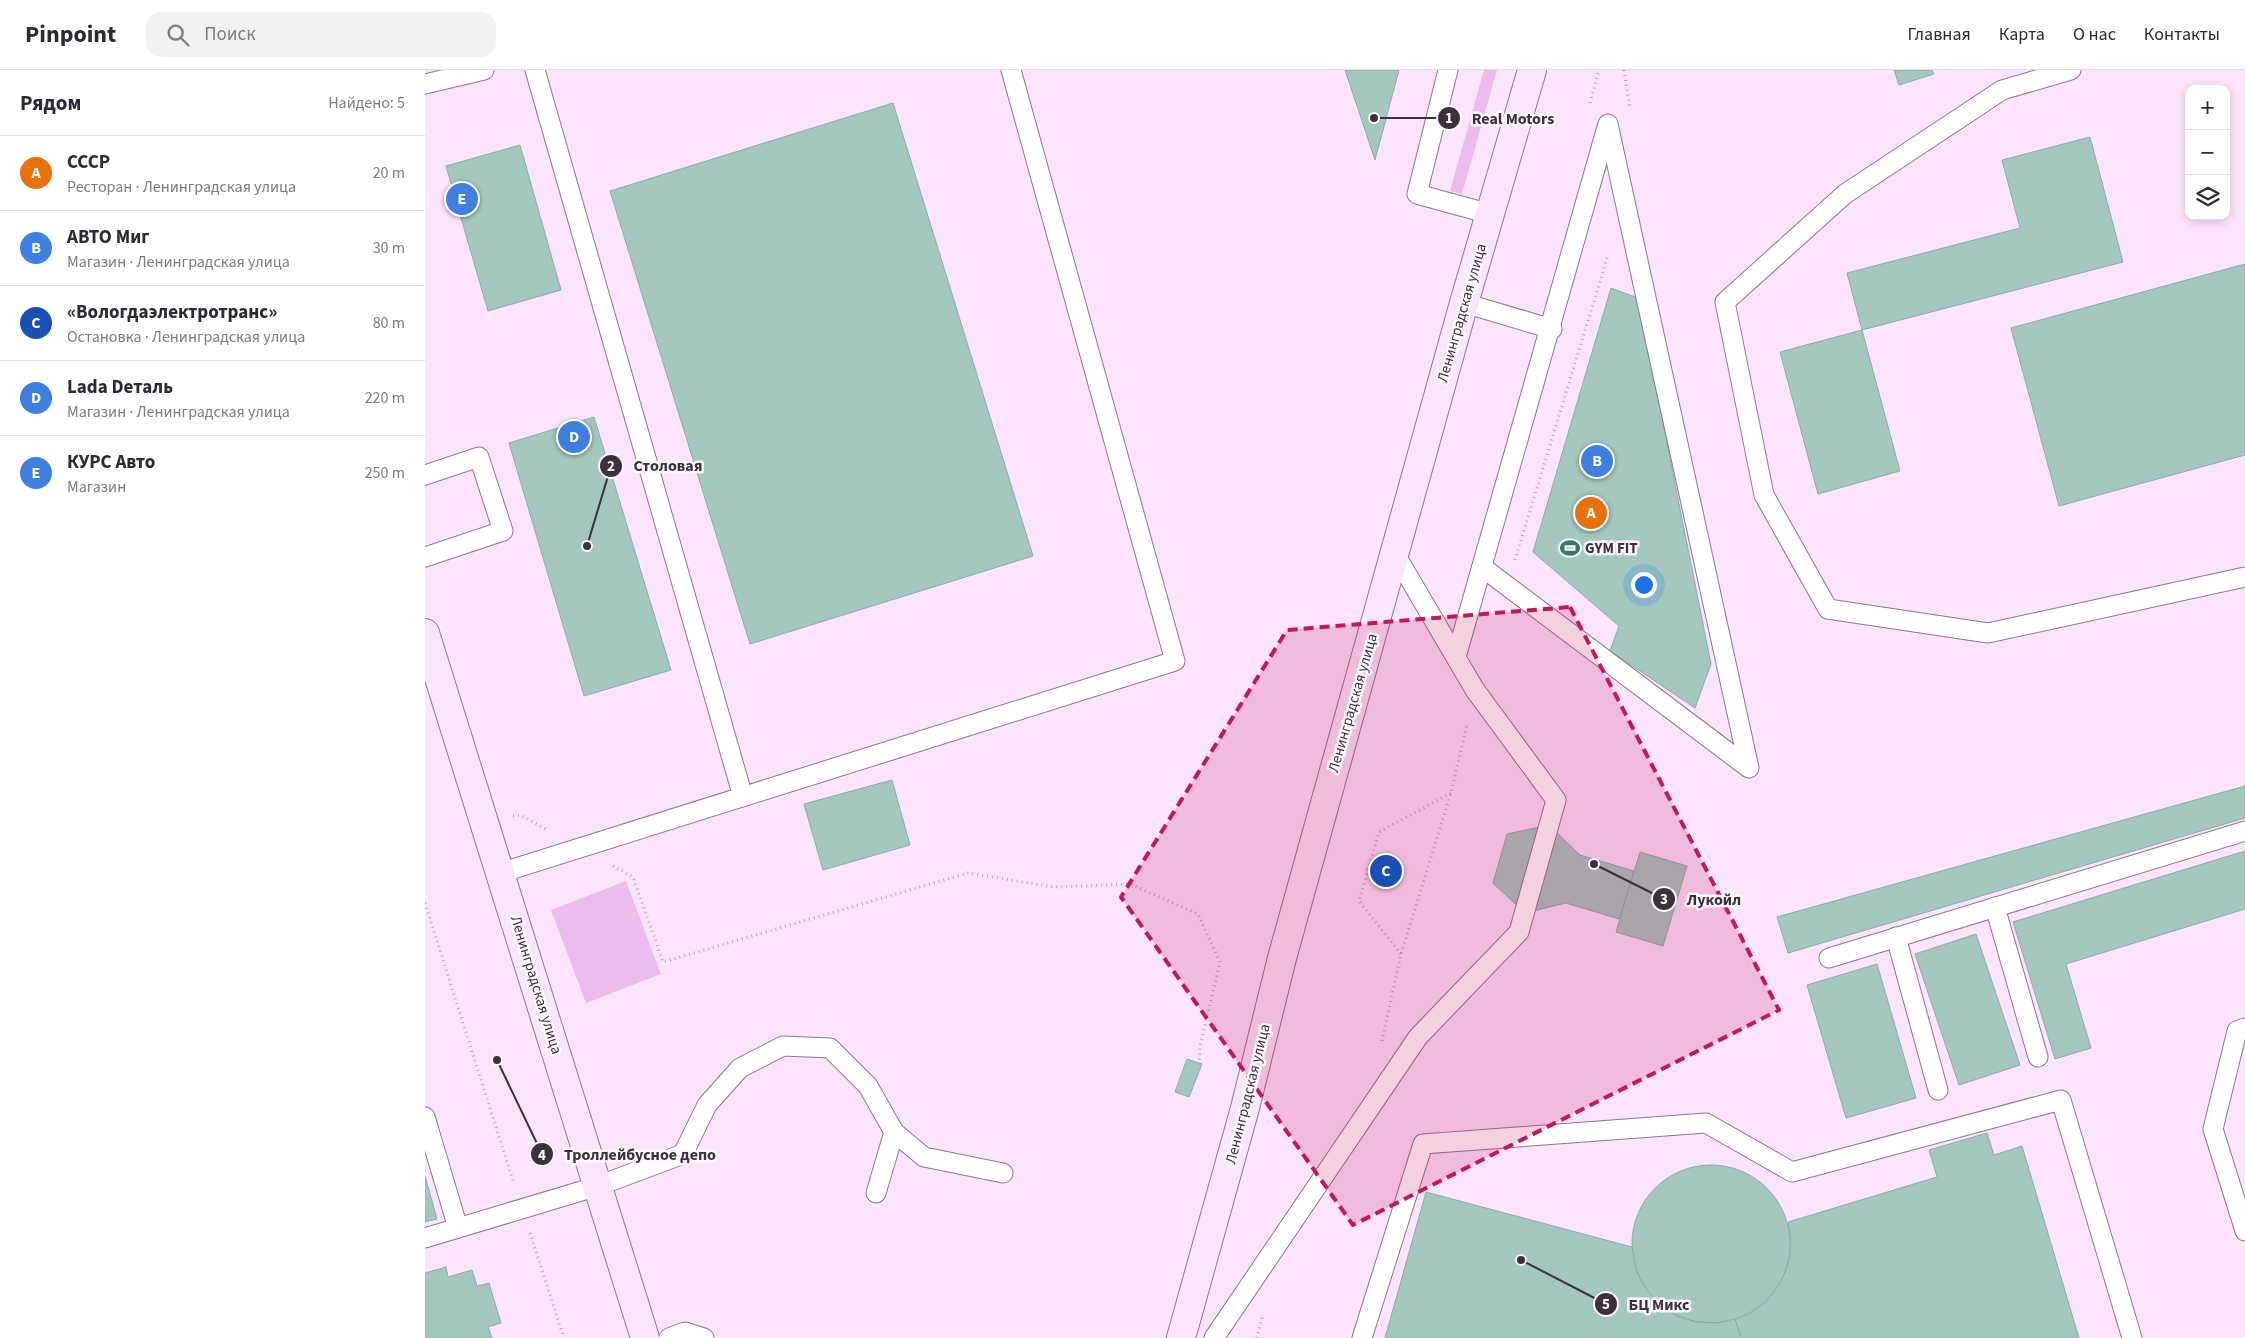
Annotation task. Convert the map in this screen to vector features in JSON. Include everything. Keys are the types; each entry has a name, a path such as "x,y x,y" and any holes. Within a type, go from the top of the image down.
{"main road":[{"name":"Ленинградская улица","path":"1181,1338 1245,1108 1281,958 1464,302 1532,70"},
{"name":"Ленинградская улица","path":"427,647 484,820 645,1338"}],"lane":[{"path":"425,84 485,70"},
{"path":"535,70 743,797"},
{"path":"500,873 1175,661 1011,70"},
{"path":"1448,70 1417,194 1490,214"},
{"path":"2071,70 2002,90 1845,194 1725,302 1763,495 1829,609 1988,632 2245,577"},
{"path":"1456,657 1608,124 1749,768 1482,567"},
{"path":"1464,302 1551,329"},
{"path":"425,475 479,457 503,531 425,557"},
{"path":"1214,1338 1418,1038 1519,932 1556,800 1475,690 1395,554"},
{"path":"1829,958 2245,831"},
{"path":"1995,907 2038,1057"},
{"path":"1896,937 1938,1090"},
{"path":"2245,1028 2237,1031 2213,1129 2245,1231"},
{"path":"425,1238 598,1186 683,1154 707,1105 740,1068 783,1046 830,1048 868,1086 894,1132 924,1157 1003,1173"},
{"path":"1362,1338 1423,1144 1706,1123 1792,1172 2061,1100 2133,1338"},
{"path":"425,1117 458,1228"},
{"path":"876,1193 894,1132"},
{"path":"669,1338 685,1332 704,1338"}],"path":[{"path":"1401,954 1359,901 1379,832 1451,793"},
{"path":"484,820 520,815 633,877 663,962 968,872 1054,887 1130,884 1198,914 1220,962 1200,1046 1199,1070"},
{"path":"425,903 564,1338"}],"highlighted area":[{"path":"1570,607 1779,1010 1353,1225 1121,897 1287,630"}],"shaded area":[{"path":"1484,70 1497,70 1462,194 1450,191"},
{"path":"626,881 661,974 586,1003 551,910"}],"building":[{"path":"1345,70 1399,70 1375,160"},
{"path":"1894,70 1932,70 1934,74 1899,85"},
{"path":"893,103 1033,556 750,644 610,191"},
{"path":"2090,137 2123,262 1862,330 1847,273 2020,228 2002,160"},
{"path":"520,145 561,290 488,311 446,166"},
{"path":"2245,264 2245,455 2059,506 2011,328"},
{"path":"1611,288 1638,298 1711,664 1695,708 1610,651 1619,626 1533,552"},
{"path":"1862,330 1900,471 1818,494 1780,352"},
{"path":"594,417 671,670 584,696 509,443"},
{"path":"892,780 910,845 823,870 804,804"},
{"path":"2245,786 2245,818 1788,953 1777,917"},
{"path":"1549,825 1580,855 1634,871 1619,919 1566,903 1525,913 1493,883 1507,834"},
{"path":"2245,851 2245,909 2066,964 2091,1048 2055,1059 2013,922"},
{"path":"1640,852 1687,866 1663,946 1616,932"},
{"path":"1976,934 2020,1065 1959,1085 1915,954"},
{"path":"1877,964 1916,1098 1846,1118 1807,985"},
{"path":"1187,1059 1202,1064 1189,1097 1175,1092"},
{"path":"1987,1133 1994,1155 2022,1146 2079,1338 1741,1338 1735,1319 1751,1312 1766,1302 1785,1273 1790,1256 1791,1239 1788,1222 1937,1177 1929,1150"},
{"path":"1703,1165 1719,1165 1734,1168 1748,1174 1767,1188 1777,1200 1787,1221 1790,1244 1787,1267 1777,1288 1767,1300 1755,1310 1734,1320 1719,1323 1703,1323 1688,1320 1667,1310 1645,1288 1635,1267 1632,1252 1632,1236 1635,1221 1645,1200 1667,1178 1688,1168"},
{"path":"425,1176 437,1219 425,1222"},
{"path":"1426,1192 1632,1247 1637,1273 1647,1290 1660,1305 1677,1316 1696,1322 1716,1323 1735,1319 1741,1338 1385,1338"},
{"path":"446,1267 448,1277 472,1270 477,1286 489,1283 501,1323 488,1327 492,1338 425,1338 425,1273"}],"place":[{"name":"Real Motors","path":"1374,118"},
{"name":"КУРС Авто","path":"462,199"},
{"name":"Lada Dеталь","path":"574,437"},
{"name":"АВТО Миг","path":"1597,461"},
{"name":"СССР","path":"1591,513"},
{"name":"Столовая","path":"587,546"},
{"name":"GYM FIT","path":"1570,548"},
{"name":"Лукойл","path":"1594,864"},
{"name":"«Вологдаэлектротранс»","path":"1386,871"},
{"name":"Троллейбусное депо","path":"497,1060"},
{"name":"БЦ Микс","path":"1521,1260"}]}
